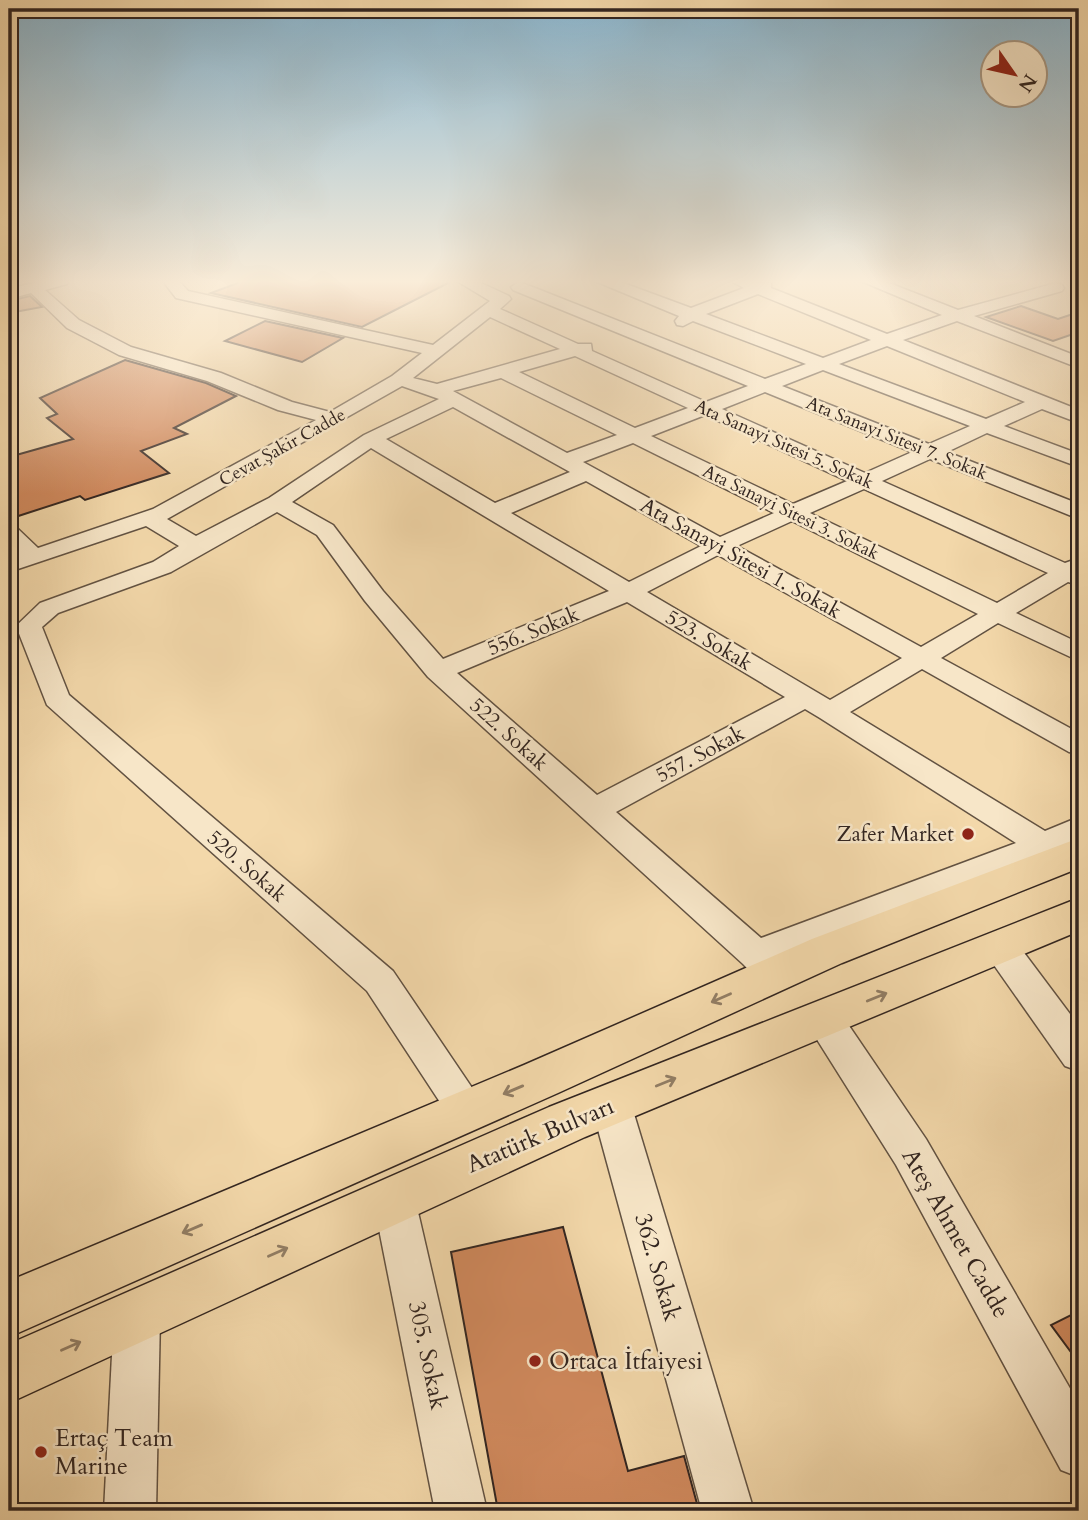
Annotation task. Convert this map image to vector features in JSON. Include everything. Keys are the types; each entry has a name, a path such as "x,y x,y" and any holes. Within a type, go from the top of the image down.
{"main road":[{"path":"9,1309 467,1110 765,964 1067,846"},
{"name":"Atatürk Bulvarı","path":"9,1374 394,1199 611,1104 1001,948 1079,914"}],"street":[{"path":"128,352 214,377 285,407 333,419"},
{"name":"Cevat Şakir Cadde","path":"9,565 161,514 399,380 435,352"},
{"path":"148,518 196,546 277,503 371,439 446,395 502,371 571,352"},
{"name":"Ata Sanayi Sitesi 5. Sokak","path":"582,352 1075,572"},
{"name":"Ata Sanayi Sitesi 7. Sokak","path":"683,352 1079,512"},
{"path":"791,352 1079,461"},
{"path":"494,512 635,436 858,352"},
{"path":"917,352 1079,417"},
{"path":"1050,352 1079,363"},
{"name":"Ata Sanayi Sitesi 3. Sokak","path":"502,371 1079,653"},
{"name":"Ata Sanayi Sitesi 1. Sokak","path":"399,380 446,395 1079,745"},
{"name":"556. Sokak","path":"438,671 629,592 719,546 1041,402"},
{"name":"523. Sokak","path":"371,439 818,705 1067,846"},
{"name":"522. Sokak","path":"277,503 325,530 374,596 438,671 765,964"},
{"path":"9,533 34,557"},
{"name":"520. Sokak","path":"196,546 162,567 49,608 29,626 57,699 380,981 467,1110"},
{"name":"557. Sokak","path":"594,810 922,658 1075,572"},
{"path":"1001,948 1079,1055"},
{"name":"Ateş Ahmet Cadde","path":"824,1019 911,1152 1079,1452"},
{"name":"362. Sokak","path":"611,1104 728,1511"},
{"name":"305. Sokak","path":"394,1199 461,1511"},
{"path":"130,1511 137,1316"}],"building":[{"path":"265,352 319,352 302,362"},
{"path":"125,360 206,383 236,396 174,428 187,434 141,451 169,473 85,500 80,496 9,519 9,457 73,439 47,418 57,414 40,398"},
{"name":"Ortaca İtfaiyesi","path":"563,1227 628,1471 684,1456 699,1511 498,1511 451,1252"},
{"path":"1079,1311 1079,1363 1051,1325"}],"place":[{"name":"Zafer Market","path":"968,834"},
{"name":"Ortaca İtfaiyesi","path":"535,1361"},
{"name":"Ertaç Team Marine","path":"41,1452"}]}
